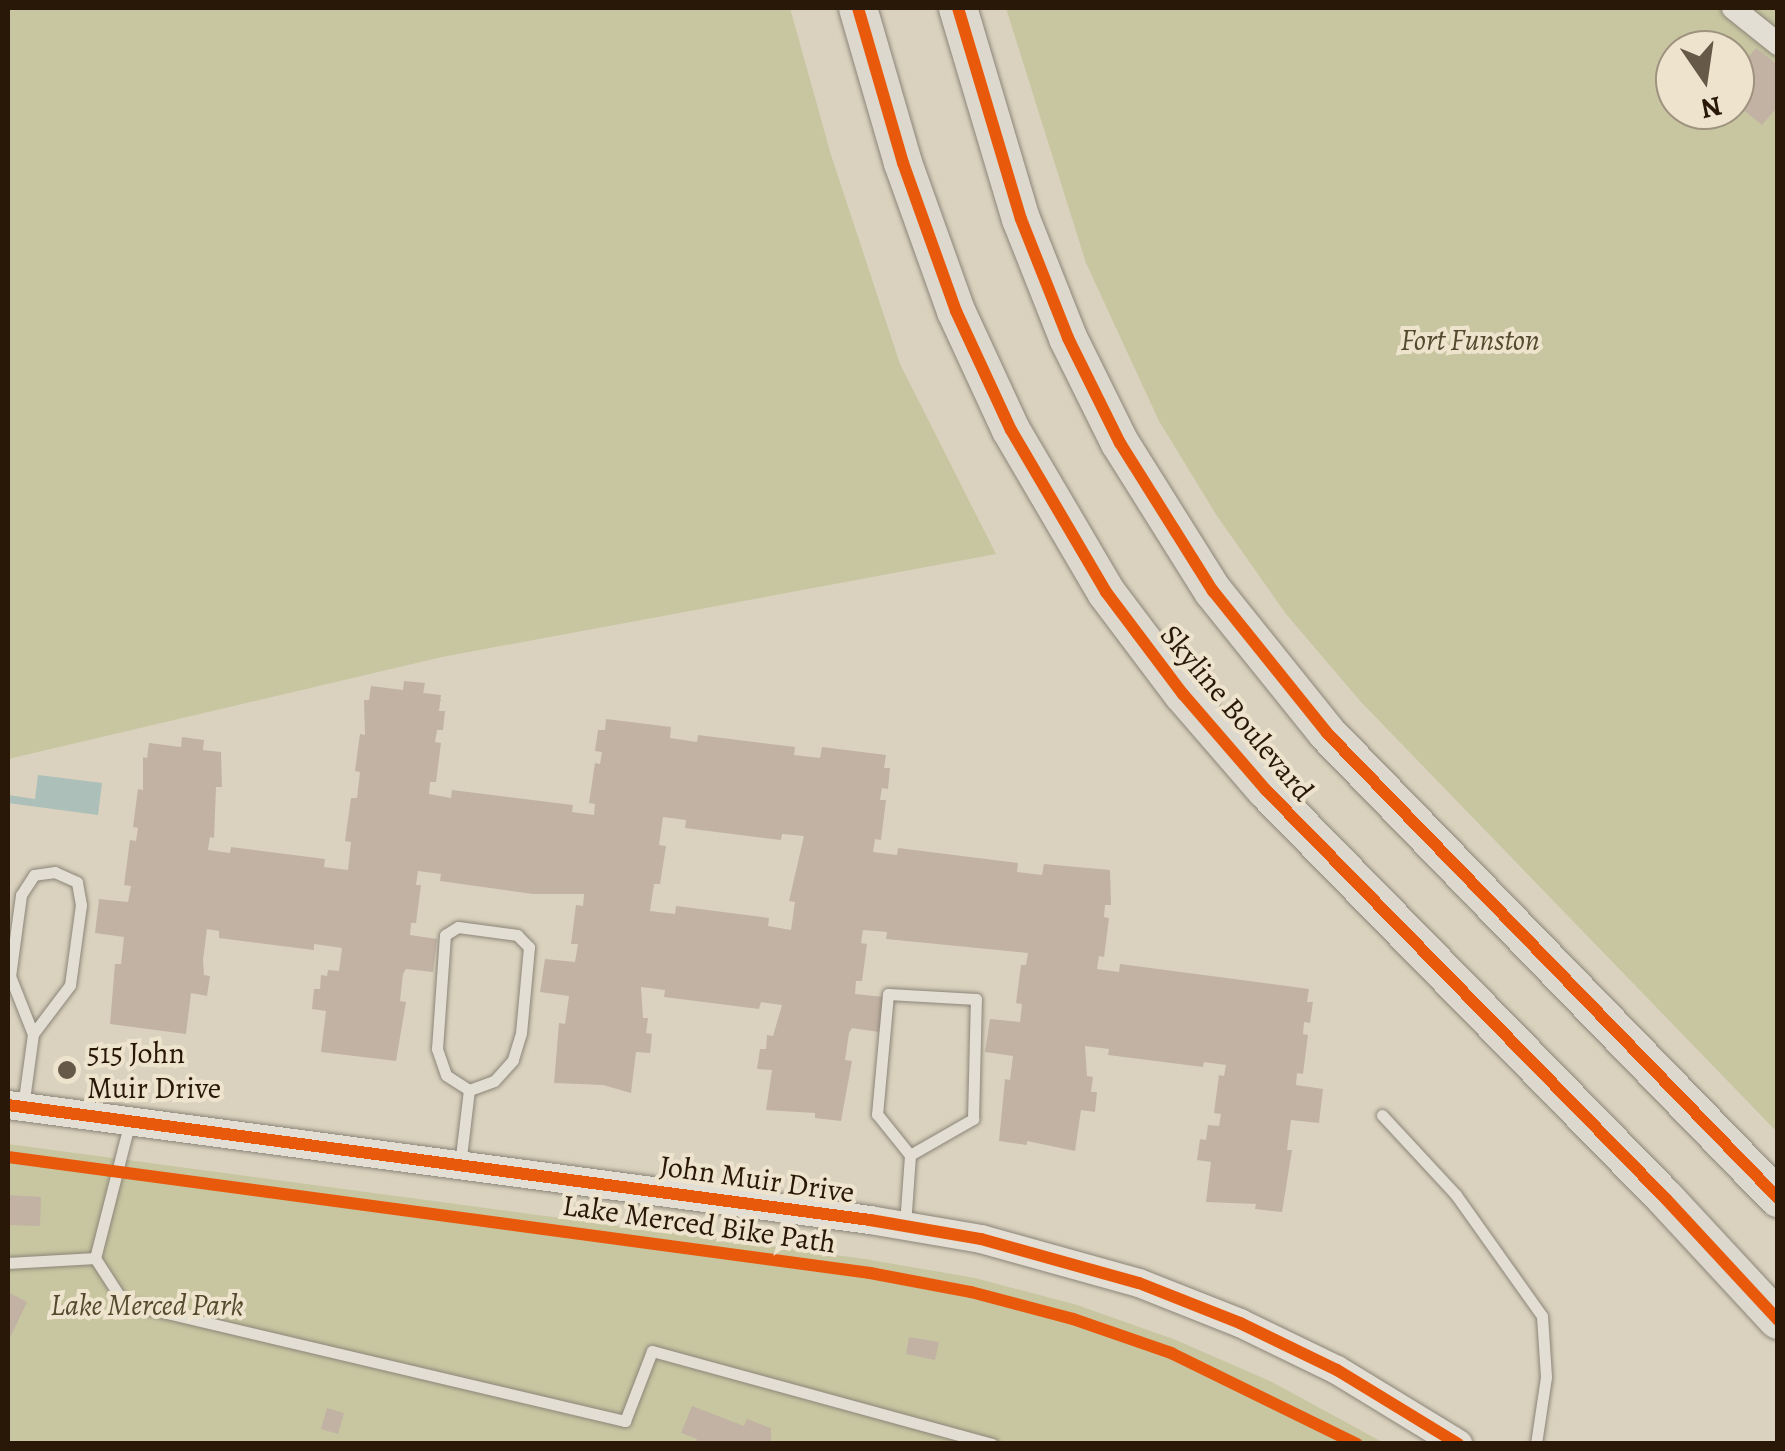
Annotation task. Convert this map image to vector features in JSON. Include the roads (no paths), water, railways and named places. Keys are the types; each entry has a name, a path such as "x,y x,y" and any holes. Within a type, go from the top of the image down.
{"main road":[{"name":"Skyline Boulevard","path":"858,8 903,162 956,311 1018,444 1106,592 1184,694 1266,790 1678,1211 1778,1320"},
{"name":"Skyline Boulevard","path":"958,8 1021,219 1068,338 1120,443 1202,575 1249,642 1327,733 1778,1198"}],"street":[{"path":"1733,8 1778,44"},
{"name":"John Muir Drive","path":"16,1106 905,1225 1033,1252 1189,1302 1337,1370 1458,1444"}],"lane":[{"path":"16,1106 33,1034 70,985 79,921 77,882 55,872 34,875 24,884 10,976 33,1034"},
{"path":"458,927 517,936 529,948 521,1032 513,1060 494,1080 470,1090 446,1075 436,1049 445,935 458,927"},
{"path":"905,1225 910,1155 877,1114 888,994 976,999 972,1119 910,1155"},
{"path":"460,1165 470,1090"},
{"path":"1382,1115 1456,1195 1542,1316 1546,1377 1536,1444"},
{"path":"130,1121 95,1258 124,1303 626,1421 652,1350 993,1444"},
{"path":"8,1264 95,1258"}],"place":[{"name":"515 John Muir Drive","path":"67,1070"}],"park label":[{"name":"Fort Funston","path":"1470,340"},
{"name":"Lake Merced Park","path":"147,1305"}]}
